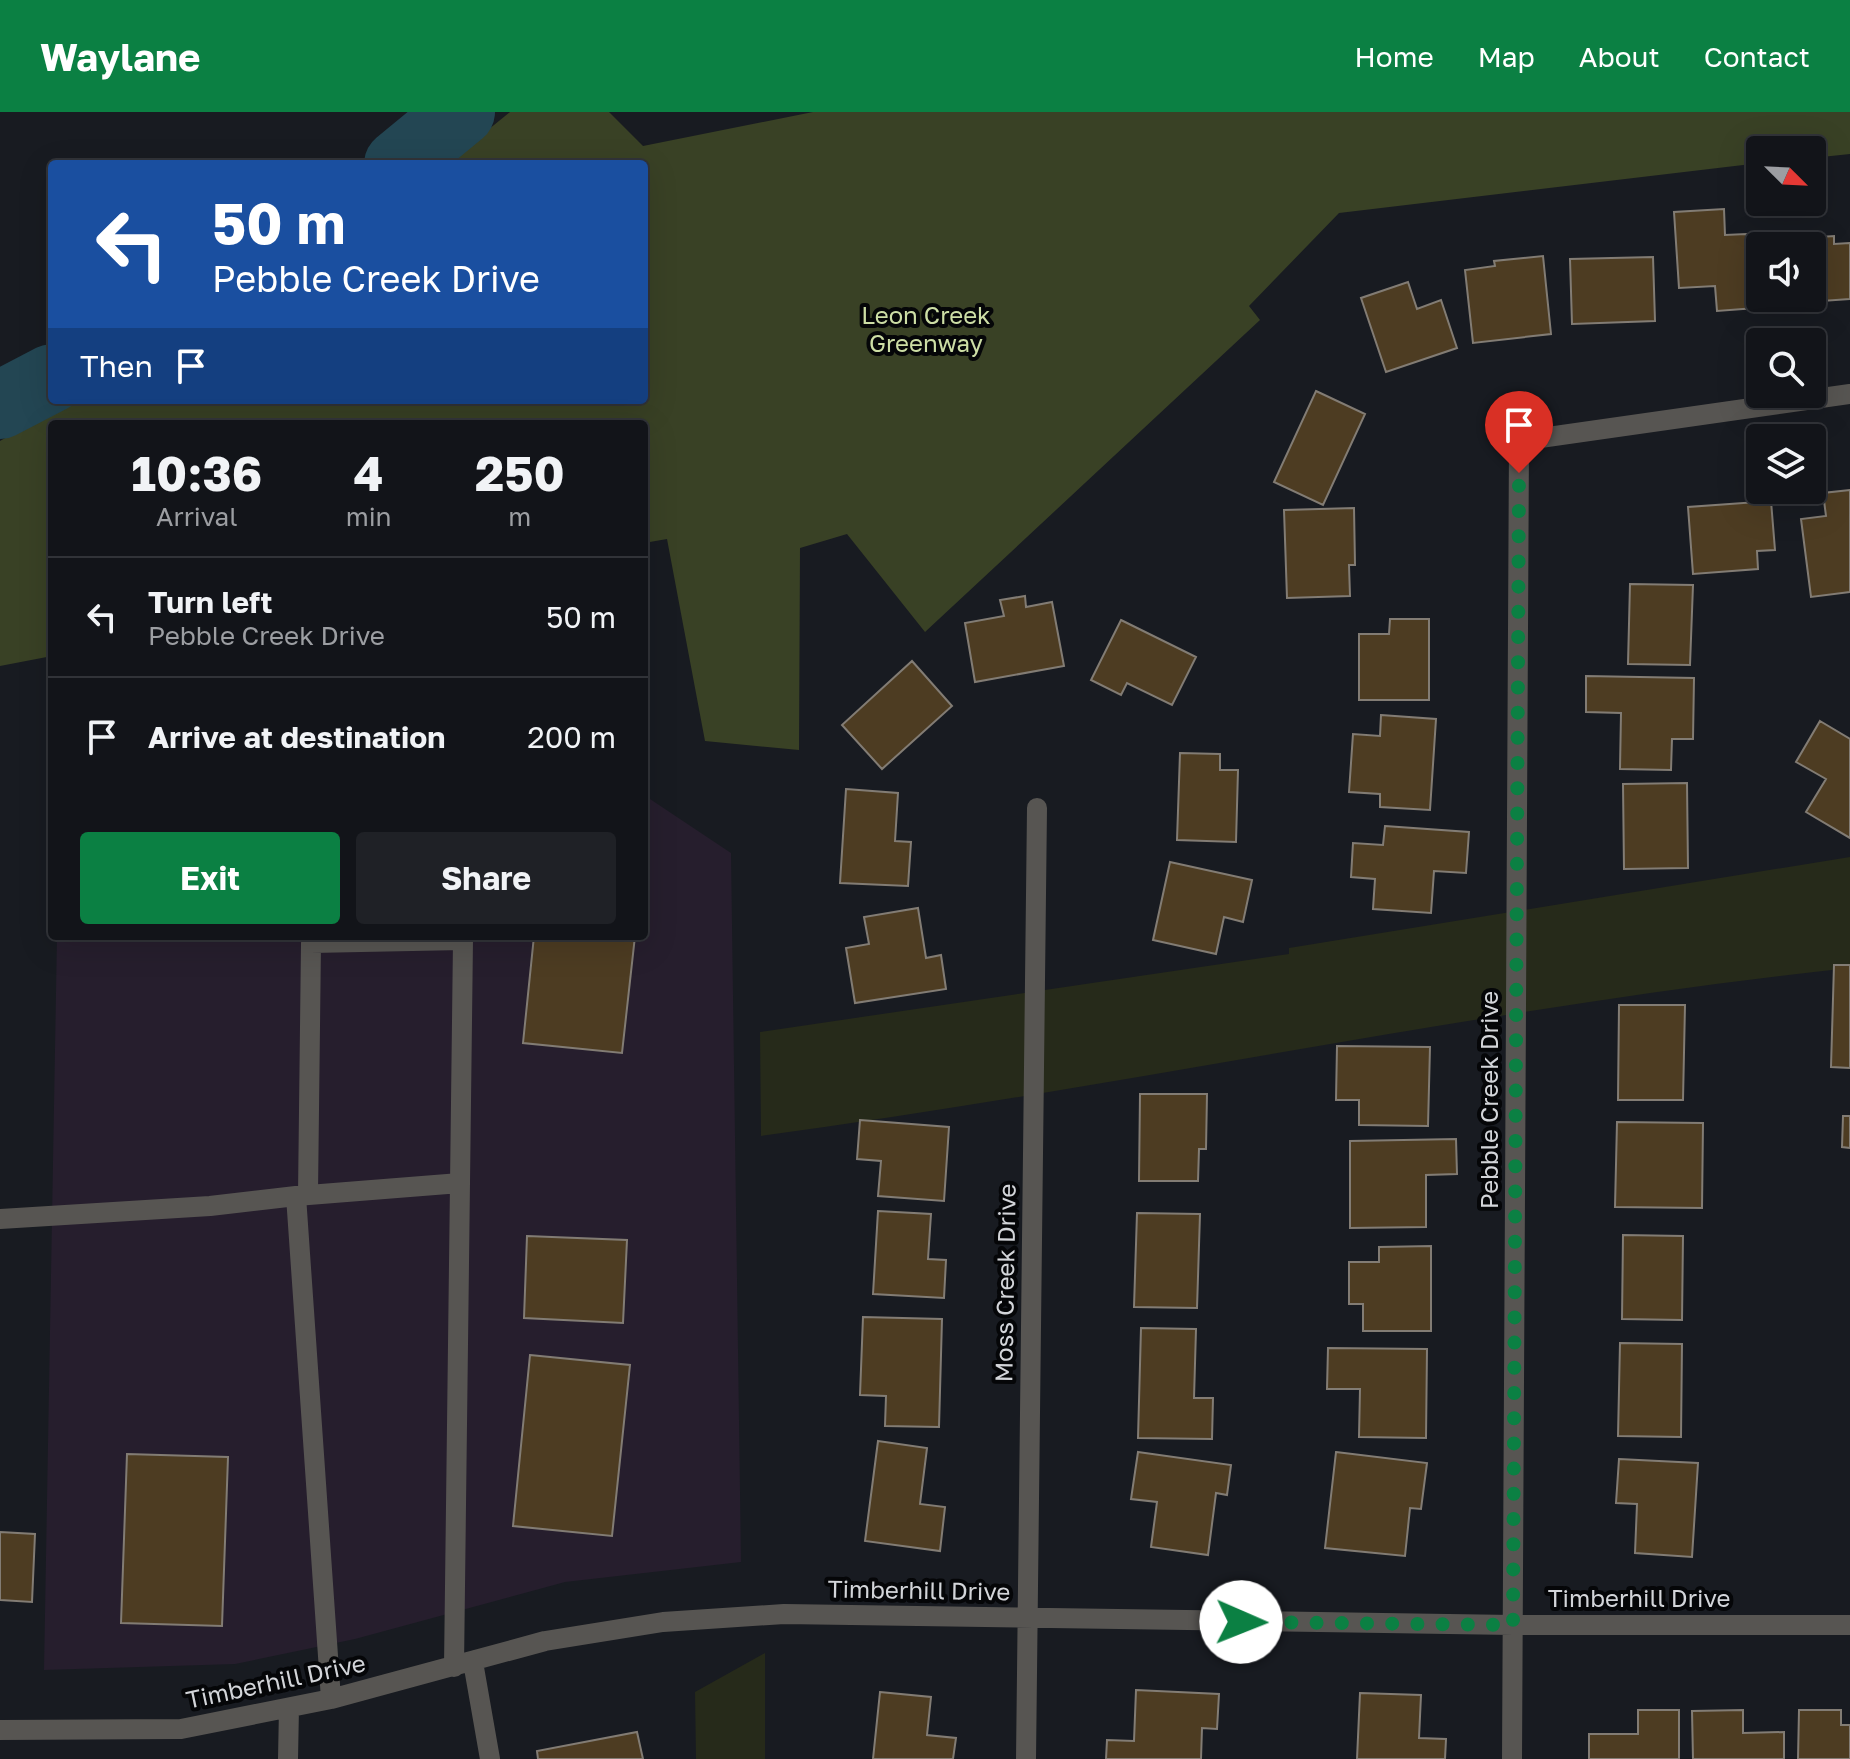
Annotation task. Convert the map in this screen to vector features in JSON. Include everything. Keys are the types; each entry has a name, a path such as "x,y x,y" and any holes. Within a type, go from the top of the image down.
{"street":[{"name":"Pebble Creek Drive","path":"1512,1759 1519,441 1850,394"},
{"name":"Moss Creek Drive","path":"1026,1759 1037,808"},
{"path":"331,1699 302,1195 311,943 463,940 460,1183 463,1664 490,1759"},
{"path":"0,1219 210,1206 302,1195 460,1183"},
{"name":"Timberhill Drive","path":"0,1730 181,1729 331,1699 545,1641 663,1622 784,1614 1513,1625 1850,1625"},
{"path":"288,1759 289,1708"}],"shaded area":[{"path":"648,798 731,853 741,1562 565,1582 355,1639 235,1664 44,1670 57,940 648,940"}],"green space":[{"name":"Leon Creek Greenway","path":"510,112 609,112 643,146 813,112 1850,112 1850,154 1826,157 1826,136 1746,136 1746,165 1339,213 1249,306 1260,320 925,632 847,534 800,548 799,750 705,741 667,539 648,542 648,420 48,420 48,657 0,666 0,441 63,404 648,404 648,160 451,160"},
{"path":"1850,857 1850,968 1577,1004 1033,1095 761,1136 760,1032 1289,954 1289,948"},
{"path":"765,1653 765,1759 696,1759 695,1692"}],"building":[{"path":"1724,209 1725,235 1746,234 1746,309 1717,311 1715,286 1679,288 1674,212"},
{"path":"1834,236 1834,244 1850,243 1850,299 1826,301 1826,237"},
{"path":"1543,256 1551,334 1473,343 1465,270 1495,266 1494,261"},
{"path":"1653,257 1655,321 1572,324 1570,259"},
{"path":"1408,282 1417,309 1441,300 1457,348 1386,372 1361,298"},
{"path":"1316,391 1365,414 1323,505 1274,482"},
{"path":"1850,490 1850,592 1811,597 1801,519 1826,516 1826,493"},
{"path":"1771,504 1775,550 1757,551 1758,569 1693,574 1688,507"},
{"path":"1354,508 1355,565 1349,565 1350,596 1287,598 1284,510"},
{"path":"1630,584 1693,585 1690,665 1628,664"},
{"path":"1025,596 1026,607 1052,602 1064,666 975,682 965,623 1004,616 1000,600"},
{"path":"1390,619 1429,619 1429,700 1359,700 1359,634 1389,634"},
{"path":"1121,620 1196,657 1172,705 1127,683 1121,695 1091,680"},
{"path":"912,661 952,706 882,769 842,725"},
{"path":"1586,676 1694,678 1693,739 1672,739 1671,770 1620,769 1621,713 1586,712"},
{"path":"1381,715 1436,719 1430,810 1380,807 1380,794 1349,792 1353,734 1380,736"},
{"path":"1820,721 1850,739 1850,838 1806,812 1826,779 1796,762"},
{"path":"1180,753 1220,754 1220,770 1238,770 1236,842 1177,840"},
{"path":"1687,783 1688,868 1624,869 1623,784"},
{"path":"846,789 898,793 895,841 911,842 908,886 840,883"},
{"path":"1385,826 1469,832 1466,873 1434,871 1431,913 1373,909 1375,879 1351,877 1353,843 1383,845"},
{"path":"1170,862 1252,880 1243,922 1224,917 1216,954 1153,940"},
{"path":"918,908 926,958 941,955 946,989 855,1003 846,948 869,944 864,917"},
{"path":"534,940 635,940 622,1053 523,1043"},
{"path":"1834,965 1850,965 1850,1068 1831,1067"},
{"path":"1619,1005 1685,1005 1683,1100 1618,1100"},
{"path":"1337,1046 1430,1047 1428,1126 1359,1125 1359,1100 1336,1100"},
{"path":"1140,1094 1207,1094 1206,1149 1199,1149 1198,1181 1139,1181"},
{"path":"1843,1116 1850,1116 1850,1148 1842,1147"},
{"path":"860,1120 949,1127 944,1201 878,1196 881,1161 857,1159"},
{"path":"1617,1122 1703,1123 1702,1208 1615,1207"},
{"path":"1456,1139 1457,1174 1426,1175 1426,1227 1350,1228 1350,1141"},
{"path":"878,1211 931,1214 928,1259 946,1260 944,1298 873,1294"},
{"path":"1137,1213 1200,1214 1197,1308 1134,1307"},
{"path":"1623,1235 1683,1236 1682,1320 1622,1319"},
{"path":"527,1236 627,1240 623,1323 524,1318"},
{"path":"1431,1246 1431,1331 1363,1331 1363,1304 1349,1304 1349,1262 1379,1262 1379,1247"},
{"path":"863,1317 942,1319 939,1427 885,1426 886,1396 860,1395"},
{"path":"1141,1328 1196,1329 1194,1398 1213,1398 1212,1439 1138,1438"},
{"path":"1620,1343 1682,1344 1681,1437 1618,1436"},
{"path":"1328,1348 1427,1349 1426,1438 1359,1437 1360,1389 1327,1389"},
{"path":"530,1355 630,1365 612,1536 513,1526"},
{"path":"878,1441 927,1448 920,1504 945,1507 940,1551 865,1541"},
{"path":"1138,1452 1231,1465 1227,1495 1216,1493 1208,1555 1151,1547 1157,1502 1131,1499"},
{"path":"1336,1452 1427,1463 1421,1509 1410,1508 1405,1556 1325,1548"},
{"path":"127,1454 228,1457 222,1626 121,1623"},
{"path":"1619,1459 1698,1463 1692,1557 1635,1553 1637,1504 1616,1503"},
{"path":"0,1532 35,1534 32,1602 0,1600"},
{"path":"1136,1690 1219,1694 1217,1729 1202,1728 1201,1759 1106,1759 1107,1740 1134,1741"},
{"path":"880,1692 931,1697 927,1735 956,1738 953,1759 873,1759"},
{"path":"1360,1693 1421,1695 1419,1738 1446,1739 1445,1759 1357,1759"},
{"path":"1638,1710 1679,1710 1679,1759 1589,1759 1589,1734 1638,1734"},
{"path":"1743,1710 1743,1733 1784,1732 1784,1759 1693,1759 1692,1711"},
{"path":"1799,1710 1841,1710 1841,1725 1850,1725 1850,1759 1798,1759"},
{"path":"637,1732 643,1759 538,1759 537,1751"}],"waterway":[{"path":"403,160 461,112"},
{"path":"0,405 48,380"}],"route":[{"path":"1241,1622 1513,1625 1519,473"}]}
